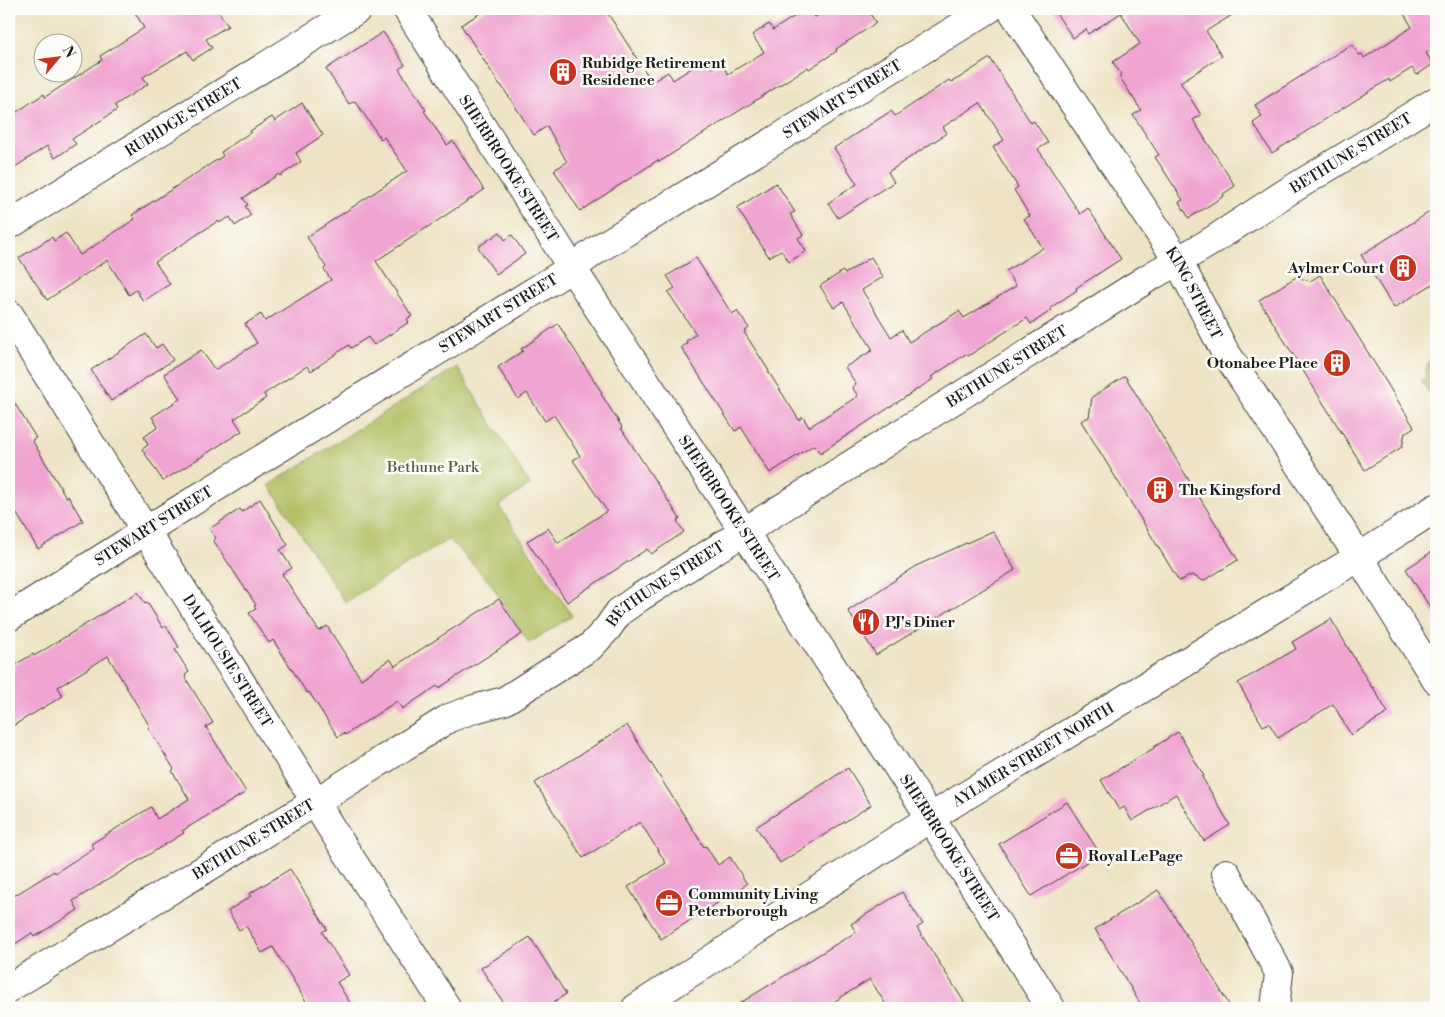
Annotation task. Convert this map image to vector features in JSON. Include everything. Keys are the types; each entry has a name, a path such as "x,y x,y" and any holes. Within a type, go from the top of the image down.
{"street":[{"name":"RUBIDGE STREET","path":"9,225 358,9"},
{"name":"SHERBROOKE STREET","path":"407,9 572,268 745,532 1051,1008"},
{"name":"STEWART STREET","path":"9,617 146,530 572,268 598,249 989,9"},
{"name":"KING STREET","path":"1011,9 1178,261 1224,350 1359,557 1436,680"},
{"name":"BETHUNE STREET","path":"9,988 315,802 449,718 504,701 590,647 607,629 619,612 640,597 1148,278 1436,101"},
{"name":"DALHOUSIE STREET","path":"9,314 446,1008"},
{"name":"AYLMER STREET NORTH","path":"636,1008 930,818 1359,557 1436,508"},
{"path":"1226,873 1279,973 1275,1008"}],"green space":[{"path":"1436,353 1436,403 1421,380 1426,377 1428,364"},
{"name":"Bethune Park","path":"457,367 530,485 499,506 572,616 529,643 491,584 449,539 345,602 269,485"}],"building":[{"path":"133,9 217,9 228,26 206,39 212,48 193,60 187,51 143,77 148,84 115,105 117,110 72,139 76,144 55,158 47,146 9,171 9,117 44,94 45,97 68,82 82,82 82,73 102,60 100,56 144,28"},
{"path":"487,9 605,9 652,82 668,72 673,80 706,59 712,68 721,63 728,74 764,52 752,35 769,24 773,30 806,9 810,9 815,17 828,9 867,9 876,23 809,69 808,67 659,162 658,160 580,211 554,170 567,162 547,126 534,135 461,25"},
{"path":"1053,9 1242,9 1206,31 1222,56 1180,82 1201,115 1193,120 1235,186 1223,194 1224,196 1189,218 1179,202 1183,200 1155,157 1159,155 1133,115 1141,110 1119,76 1121,74 1113,62 1140,44 1121,13 1088,34 1086,29 1073,38"},
{"path":"1401,9 1436,9 1436,46 1426,53 1433,64 1417,75 1412,68 1390,82 1389,79 1272,153 1253,123 1262,117 1255,105 1352,44 1359,55 1362,54 1364,58 1412,27"},
{"path":"383,32 405,65 399,69 426,110 424,111 447,145 453,141 484,190 376,261 412,316 407,319 409,322 374,345 368,337 351,348 349,345 311,371 307,366 264,394 266,398 234,419 242,431 163,481 142,449 148,445 144,437 158,427 152,417 180,399 164,374 201,350 215,370 257,343 245,324 261,314 265,321 331,280 324,269 326,267 307,237 407,171 384,137 381,139 355,101 349,104 326,69"},
{"path":"990,58 1031,123 1034,121 1048,143 1038,149 1080,214 1088,208 1121,259 1076,288 1077,290 1050,308 1052,310 1031,324 1027,318 968,356 966,354 931,377 933,379 820,453 814,445 770,473 741,427 735,431 681,347 696,334 668,292 675,288 667,276 696,258 732,314 737,311 749,328 744,332 799,420 803,417 809,427 858,396 852,387 856,384 845,367 873,350 843,302 834,308 820,286 843,271 845,274 871,257 883,277 862,290 891,337 902,330 909,342 959,311 964,318 1016,286 1006,271 1043,248 1024,219 1030,216 1014,190 1018,187 993,147 1004,140 980,103 943,127 947,133 888,172 894,182 838,218 828,203 857,184 834,148 891,111 895,116 949,80 951,82 959,78"},
{"path":"302,103 323,135 296,153 301,162 243,198 248,205 245,206 251,215 235,226 230,217 219,223 218,221 155,262 170,284 143,301 136,290 129,295 107,260 47,300 19,258 52,237 54,241 66,233 80,255 135,219 132,215 223,156 221,152 250,131 272,117 275,121"},
{"path":"776,183 795,212 790,214 803,235 798,238 806,251 789,262 781,250 769,257 737,208"},
{"name":"Aylmer Court","path":"1436,208 1436,282 1394,308 1361,255"},
{"path":"500,232 505,240 512,235 525,254 496,274 478,247"},
{"name":"Otonabee Place","path":"1320,275 1414,427 1405,433 1402,447 1365,470 1259,300 1296,277 1310,281"},
{"path":"558,324 602,393 621,428 680,519 677,521 684,532 651,554 647,549 567,602 527,541 548,528 558,543 607,511 573,460 580,456 554,415 545,421 527,393 518,399 498,367 523,351 521,349"},
{"path":"146,334 156,348 162,344 173,360 111,401 91,370"},
{"name":"The Kingsford","path":"1125,376 1238,560 1203,581 1192,575 1179,581 1081,421 1089,417 1092,397"},
{"path":"9,394 36,438 32,440 66,497 68,496 83,521 38,549 9,501"},
{"path":"260,499 288,545 280,550 292,568 282,574 319,631 327,626 361,679 390,659 395,666 499,599 522,634 439,688 437,686 402,709 397,701 345,735 344,733 338,737 273,640 269,643 249,613 256,609 254,606 256,605 213,540 216,538 209,529 240,509 242,512"},
{"path":"993,531 1015,570 876,655 848,611 918,565"},
{"path":"1436,549 1436,617 1406,569"},
{"path":"138,592 145,603 147,602 163,628 166,626 179,647 175,650 189,672 185,677 213,723 206,727 246,792 182,831 184,833 73,901 78,910 34,937 32,933 9,948 9,899 94,848 91,844 151,807 157,819 189,799 172,771 174,769 148,728 150,727 108,656 58,687 63,696 9,728 9,674 16,670 13,666 33,654 34,656"},
{"path":"1331,619 1388,713 1351,735 1333,704 1278,738 1269,723 1263,726 1238,683 1296,649 1292,642"},
{"path":"627,725 704,847 706,846 718,865 730,857 747,884 661,939 628,887 666,863 640,822 583,858 535,783"},
{"path":"1178,732 1230,825 1204,841 1176,794 1132,821 1124,807 1119,810 1101,780"},
{"path":"848,768 871,805 780,863 756,827"},
{"path":"1067,802 1100,854 1031,896 999,844"},
{"path":"290,869 327,929 322,932 349,975 337,982 353,1008 310,1008 273,947 262,953 246,926 239,930 228,911 251,896 249,894"},
{"path":"1158,890 1231,1008 1143,1008 1095,929"},
{"path":"902,892 923,924 917,928 968,1008 888,1008 870,979 824,1008 732,1008 856,932 851,924"},
{"path":"530,937 566,994 544,1008 507,1008 481,968"}],"place":[{"name":"Rubidge Retirement Residence","path":"563,72"},
{"name":"Aylmer Court","path":"1403,268"},
{"name":"Otonabee Place","path":"1337,363"},
{"name":"The Kingsford","path":"1160,490"},
{"name":"PJ's Diner","path":"866,622"},
{"name":"Royal LePage","path":"1069,856"},
{"name":"Community Living Peterborough","path":"669,903"}]}
